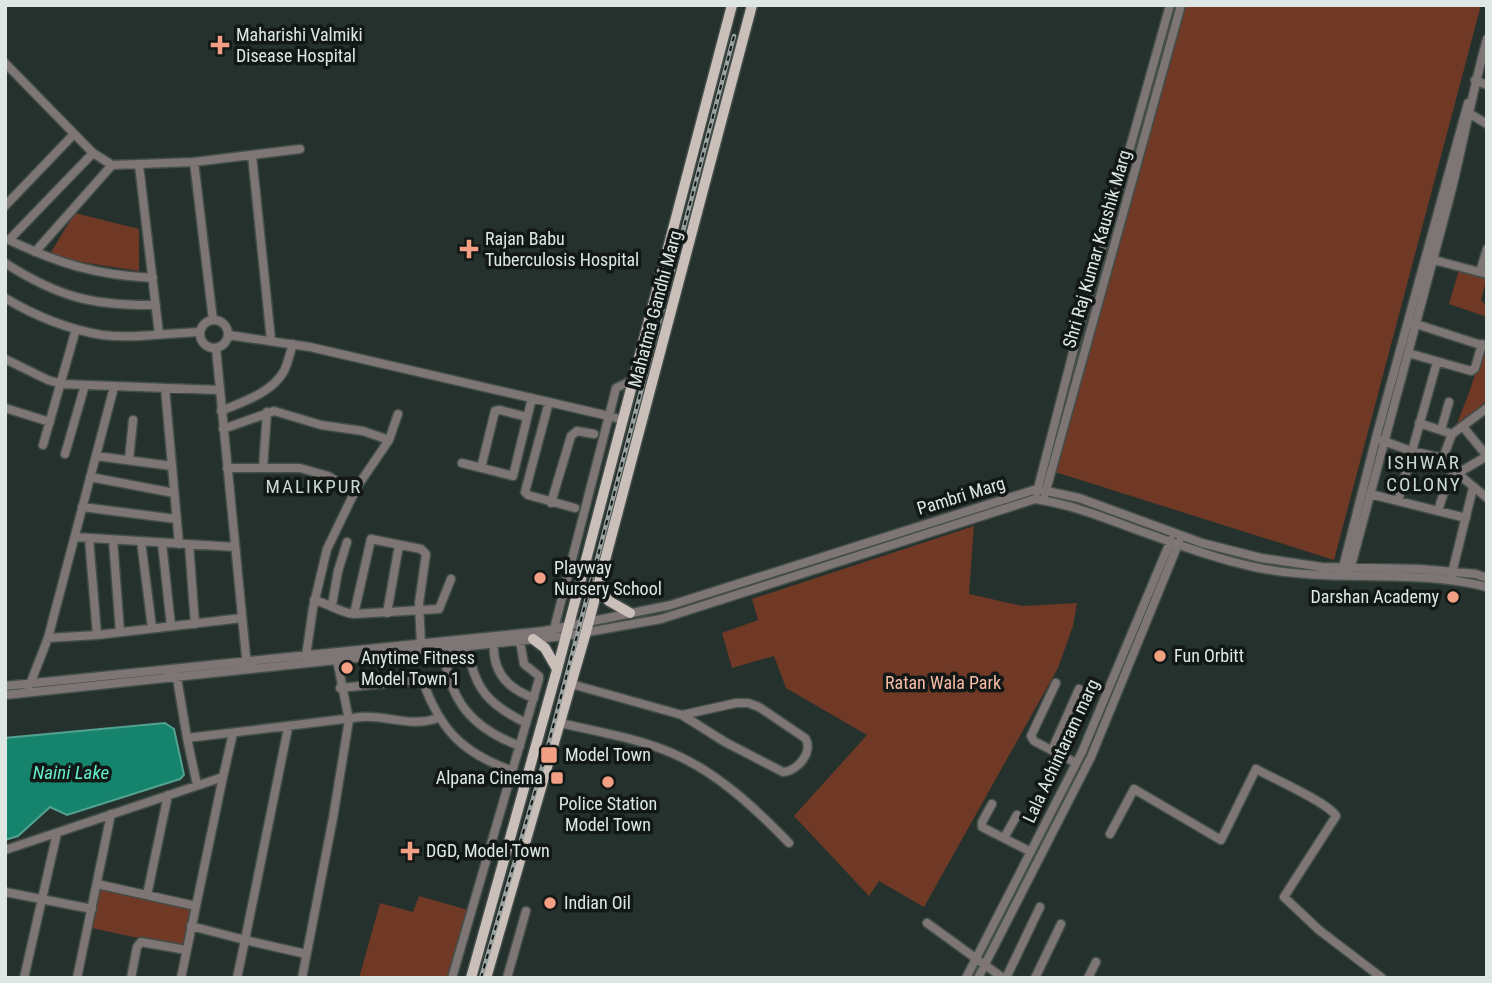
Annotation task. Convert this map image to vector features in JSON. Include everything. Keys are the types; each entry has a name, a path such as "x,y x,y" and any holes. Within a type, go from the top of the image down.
{"main road":[{"name":"Mahatma Gandhi Marg","path":"471,978 567,631 732,5"},
{"name":"Mahatma Gandhi Marg","path":"486,978 587,626 752,5"},
{"path":"597,587 609,601 630,613"},
{"path":"533,639 545,648 556,671"}],"street":[{"name":"Shri Raj Kumar Kaushik Marg","path":"1040,499 1100,256 1170,5"},
{"name":"Shri Raj Kumar Kaushik Marg","path":"1042,489 1111,260 1181,5"},
{"path":"1162,35 1172,38"},
{"path":"1346,572 1487,39"},
{"path":"5,63 93,153 112,165 194,162 300,149"},
{"path":"1475,80 1487,85"},
{"path":"1468,107 1487,117"},
{"path":"1468,107 1487,124"},
{"path":"1346,572 1370,494 1380,440 1408,353 1412,323 1434,260 1468,107"},
{"path":"5,206 74,134"},
{"path":"93,153 7,242 96,273 153,278"},
{"path":"252,155 271,340"},
{"path":"194,162 213,320"},
{"path":"36,252 112,165"},
{"path":"139,165 159,334"},
{"path":"1434,260 1483,273 1487,249"},
{"path":"1100,256 1111,260"},
{"path":"5,263 33,281 61,294 113,304 156,305"},
{"path":"5,298 29,312 76,329 103,335 200,332"},
{"path":"213,320 224,324 228,335 222,346 216,348 204,344 200,332 202,326 213,320"},
{"path":"1408,353 1471,371 1485,346 1412,323"},
{"path":"43,445 76,329"},
{"path":"228,335 293,344 623,419"},
{"path":"221,411 274,382 283,372 293,344"},
{"path":"216,348 247,666"},
{"path":"5,359 62,384 219,390"},
{"path":"1398,501 1437,362"},
{"path":"554,629 616,388 633,380"},
{"path":"65,454 85,385"},
{"path":"27,693 48,638 114,387"},
{"path":"164,388 179,544"},
{"path":"462,463 513,476 532,398"},
{"path":"549,402 525,492 551,503 575,508"},
{"path":"1441,430 1449,402"},
{"path":"5,408 50,422"},
{"path":"223,429 267,412 281,411 321,425 363,431 389,440"},
{"path":"481,468 495,411 527,417"},
{"path":"263,468 267,412"},
{"path":"1380,440 1443,458 1452,434 1485,413"},
{"path":"306,656 314,600 327,549 354,492 389,440 398,414"},
{"path":"129,460 133,420"},
{"path":"1419,423 1452,434"},
{"path":"1438,511 1447,481 1487,456 1464,428"},
{"path":"551,503 571,436 577,431 594,434"},
{"path":"96,456 172,466"},
{"path":"227,468 300,468 328,476 354,492"},
{"path":"1457,473 1487,498"},
{"path":"90,477 174,493"},
{"path":"1451,576 1473,488"},
{"path":"1042,489 1079,498 1178,534 1261,558 1346,572"},
{"name":"Pambri Marg","path":"587,626 680,614 834,558 1042,489"},
{"path":"1370,494 1466,518"},
{"path":"1040,499 1080,509 1205,555 1260,568 1487,578"},
{"name":"Pambri Marg","path":"587,626 630,613 671,605 1040,499"},
{"path":"82,507 176,519"},
{"name":"Lala Achintaram marg","path":"966,978 1076,763 1178,534"},
{"path":"354,614 372,535 399,545 421,549 426,554 419,611 421,645"},
{"path":"75,537 235,547"},
{"path":"89,538 97,635"},
{"path":"113,540 120,632"},
{"path":"141,541 152,628"},
{"path":"332,605 347,542"},
{"path":"162,543 171,626"},
{"name":"Lala Achintaram marg","path":"978,978 1091,757 1174,543"},
{"path":"189,544 195,624"},
{"path":"387,612 399,545"},
{"path":"1451,576 1487,587"},
{"path":"314,600 332,605 337,611 354,614 442,608 451,579"},
{"path":"48,638 242,618"},
{"path":"5,686 337,660 520,641 587,626"},
{"path":"247,666 306,656 554,629 567,631"},
{"path":"520,641 524,664 539,676"},
{"path":"494,643 495,662 505,680 521,693 534,698"},
{"path":"468,646 474,674 488,698 504,712 526,723"},
{"path":"443,648 448,677 455,694 475,721 495,735 520,746"},
{"path":"302,978 334,818 349,720 337,660"},
{"path":"539,676 556,671"},
{"path":"5,695 176,673"},
{"path":"176,673 197,785"},
{"path":"452,978 539,676"},
{"path":"341,688 448,677"},
{"path":"422,679 438,718 469,751 513,771"},
{"path":"1056,683 1031,736 1034,741 1076,763"},
{"path":"571,684 682,715 783,772 792,770 810,745 805,738 759,707 748,703 736,703 682,715"},
{"path":"1052,750 1079,689"},
{"path":"187,738 374,716 411,724 438,718"},
{"path":"560,723 648,744 677,755 721,782 761,813 789,843"},
{"path":"236,978 288,727"},
{"path":"180,978 233,733"},
{"path":"1110,834 1133,789 1221,840 1256,769 1331,810 1336,816 1284,897 1319,930 1382,978"},
{"path":"5,850 223,777"},
{"path":"147,895 169,795"},
{"path":"992,804 981,824 982,827 1031,852"},
{"path":"77,978 111,814"},
{"path":"1004,838 1017,815"},
{"path":"24,978 57,833"},
{"path":"97,884 196,906"},
{"path":"5,892 92,909"},
{"path":"927,923 1004,978 1040,907"},
{"path":"507,978 526,911"},
{"path":"1035,978 1061,925"},
{"path":"191,926 306,954"},
{"path":"131,978 137,947 141,942 186,950"},
{"path":"1088,978 1096,962"}],"green space":[{"path":"1183,5 1481,5 1334,560 1052,471"},
{"path":"75,213 139,229 139,271 48,257"},
{"path":"1459,270 1487,277 1481,300 1487,307 1487,317 1449,304"},
{"path":"1487,338 1487,400 1454,431 1470,390"},
{"name":"Ratan Wala Park","path":"974,526 969,594 1023,606 1077,603 1073,626 1058,668 924,907 879,881 869,896 794,816 867,735 786,688 774,656 732,668 722,633 758,620 752,599"},
{"path":"101,887 193,908 184,948 92,928"},
{"path":"419,896 468,910 447,978 359,978 380,903 413,912"}],"water":[{"name":"Naini Lake","path":"165,723 174,729 184,775 180,779 67,815 50,807 18,836 5,840 5,738"}],"railway":[{"path":"481,978 546,754 734,36"}],"place":[{"name":"Maharishi Valmiki Disease Hospital","path":"220,45"},
{"name":"Rajan Babu Tuberculosis Hospital","path":"469,249"},
{"name":"Playway Nursery School","path":"540,578"},
{"name":"Darshan Academy","path":"1453,597"},
{"name":"Fun Orbitt","path":"1160,656"},
{"name":"Anytime Fitness Model Town 1","path":"347,668"},
{"name":"Model Town","path":"549,755"},
{"name":"Alpana Cinema","path":"557,778"},
{"name":"Police Station Model Town","path":"608,782"},
{"name":"DGD, Model Town","path":"410,851"},
{"name":"Indian Oil","path":"550,903"}],"district":[{"name":"ISHWAR COLONY","path":"1424,473"},
{"name":"MALIKPUR","path":"314,486"}]}
